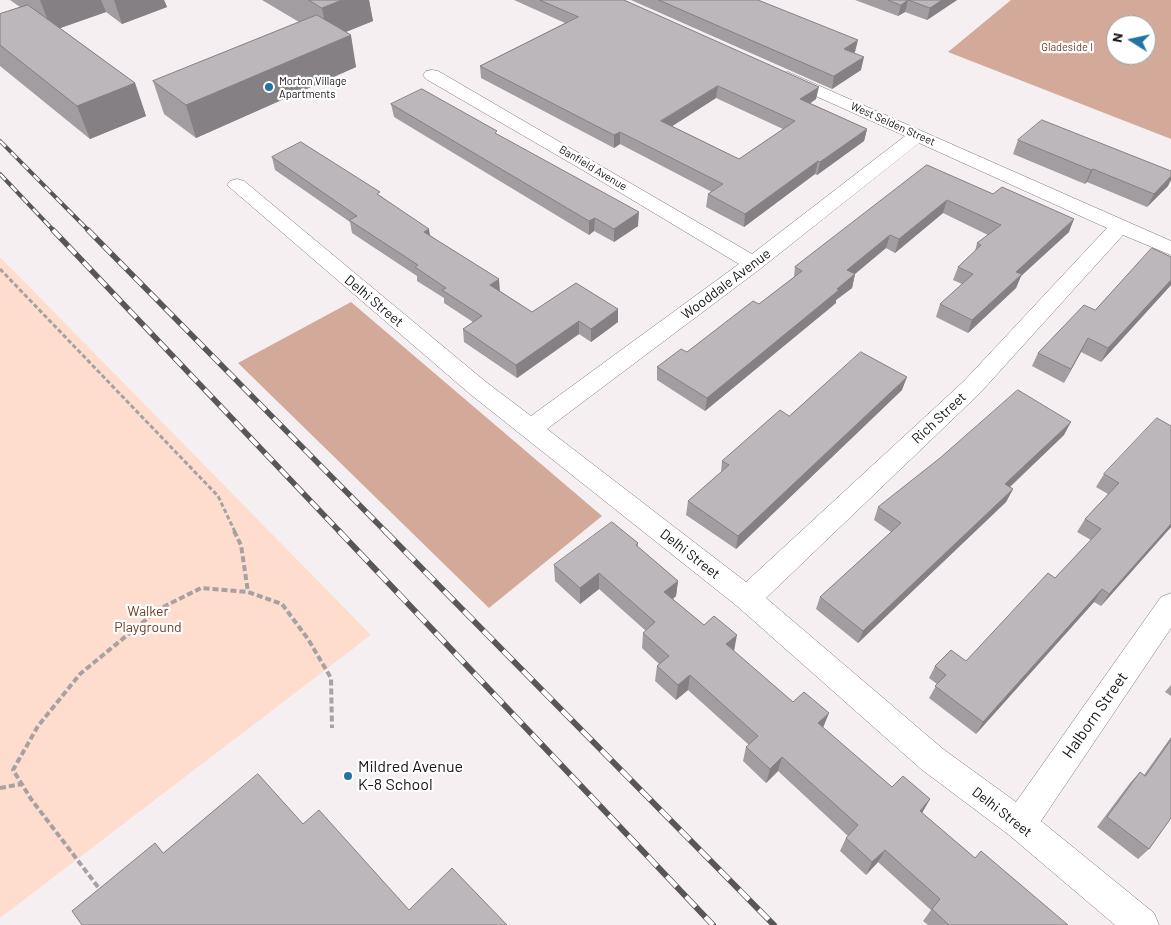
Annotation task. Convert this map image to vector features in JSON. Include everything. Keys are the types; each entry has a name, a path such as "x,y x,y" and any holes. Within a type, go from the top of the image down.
{"street":[{"name":"West Selden Street","path":"768,68 1171,249"},
{"name":"Banfield Avenue","path":"432,75 593,168 753,264"},
{"name":"Wooddale Avenue","path":"530,429 753,264 918,135"},
{"name":"Delhi Street","path":"236,185 530,429 747,598 932,759 1020,824 1142,925"},
{"name":"Rich Street","path":"747,598 972,387 1120,226"},
{"name":"Halborn Street","path":"1020,824 1171,605"}],"path":[{"path":"0,269 218,496 241,545 248,592"},
{"path":"98,888 30,799 13,770 38,726 80,674 159,609 201,588 248,592 282,604 308,639 331,678 332,728"},
{"path":"0,788 22,784"}],"green space":[{"name":"Gladeside I","path":"1011,0 1171,0 1171,139 948,52"},
{"name":"Walker Playground","path":"0,257 371,635 0,918"},
{"path":"351,302 602,516 489,608 238,363"}],"building":[{"path":"309,0 342,0 322,8"},
{"path":"540,0 624,0 819,87 800,99 867,129 820,162 818,161 745,214 708,194 723,184 620,132 614,135 480,66 578,17","holes":["718,86 795,121 739,159 661,121"]},
{"path":"659,0 758,0 858,40 844,49 864,57 834,76"},
{"path":"888,0 908,0 901,5"},
{"path":"908,0 942,0 930,8"},
{"path":"28,5 135,83 77,106 0,45 0,14"},
{"path":"317,15 351,35 186,105 153,81"},
{"path":"422,89 497,131 495,133 639,212 614,229 595,218 589,221 391,104"},
{"path":"1042,120 1171,171 1171,176 1154,194 1018,140"},
{"path":"301,142 380,192 377,194 429,229 424,232 499,279 490,285 532,312 576,283 618,309 591,329 579,321 516,365 463,329 482,316 442,290 446,288 415,267 418,265 349,220 357,216 272,157"},
{"path":"927,165 993,194 1002,187 1074,219 1016,272 1022,274 972,320 940,304 973,274 958,267 981,245 977,243 1001,225 947,200 899,239 890,235 847,270 855,274 837,289 839,290 707,398 657,367 681,349 687,352 753,301 759,304 802,271 795,267"},
{"path":"1152,248 1171,257 1171,280 1108,348 1088,338 1071,369 1038,353 1084,305 1095,310"},
{"path":"861,352 907,377 738,536 688,501 729,465 722,461 780,410 789,416"},
{"path":"1018,390 1071,422 1005,484 1013,489 863,631 820,597 901,523 878,507 940,458"},
{"path":"1157,418 1171,426 1171,524 1109,594 1102,589 983,722 935,686 946,675 935,666 951,650 966,661 1048,573 1055,578 1101,529 1085,519 1119,483 1104,474"},
{"path":"612,522 638,543 636,545 678,581 664,592 704,625 714,616 737,635 726,644 793,702 804,692 829,713 818,723 892,787 903,776 930,799 920,811 975,858 981,851 1068,925 949,925 932,909 940,899 885,850 872,862 846,838 858,825 782,757 770,769 746,747 758,736 690,675 678,685 657,666 669,656 643,633 655,622 599,573 580,588 554,565"},
{"path":"1171,740 1171,818 1149,849 1107,817 1140,772 1145,776"},
{"path":"258,774 303,824 319,810 409,910 452,868 507,925 82,925 72,911 155,843 163,853"}],"railway":[{"path":"0,141 89,231"},
{"path":"0,174 54,231"},
{"path":"53,230 340,532"},
{"path":"88,230 386,532"},
{"path":"339,531 713,925"},
{"path":"385,531 774,925"}],"place":[{"name":"Morton Village Apartments","path":"269,87"},
{"name":"Mildred Avenue K-8 School","path":"348,776"}]}
